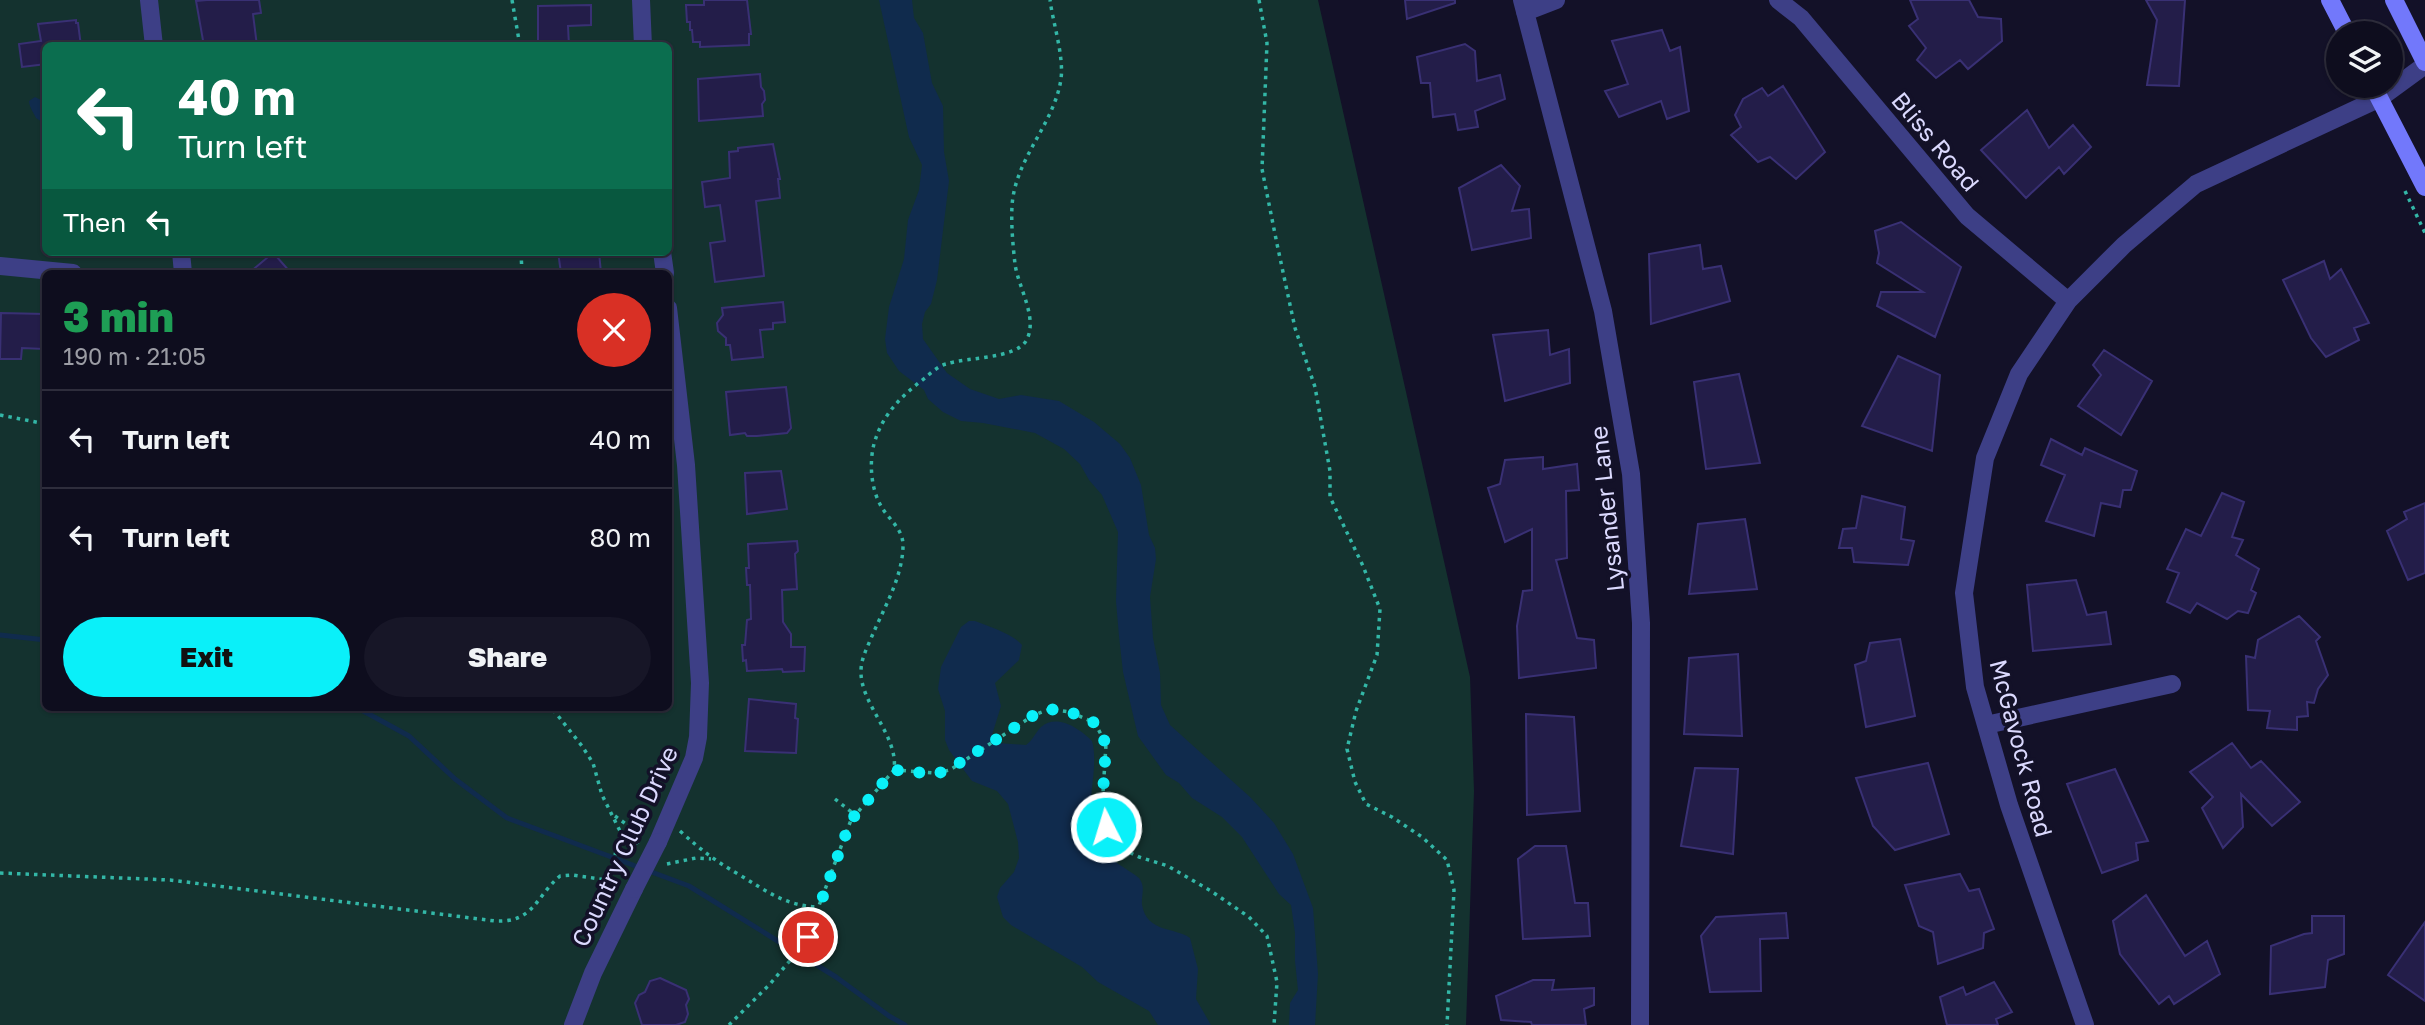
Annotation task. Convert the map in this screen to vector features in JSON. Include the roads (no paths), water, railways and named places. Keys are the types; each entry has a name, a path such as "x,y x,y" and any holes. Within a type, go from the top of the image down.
{"main road":[{"path":"2330,0 2341,21"},
{"path":"2395,0 2425,64"},
{"path":"2380,98 2425,187"}],"street":[{"path":"149,0 154,42"},
{"path":"641,0 643,42"},
{"path":"1523,6 1556,0"},
{"name":"Bliss Road","path":"1778,0 1801,18 1967,215 2068,301"},
{"name":"Lysander Lane","path":"1523,6 1603,311 1631,474 1641,623 1640,1025"},
{"name":"McGavock Road","path":"2403,77 2425,64"},
{"name":"McGavock Road","path":"2085,1025 2009,805 1975,687 1964,593 1985,458 2019,374 2068,301 2124,245 2196,184 2365,98"},
{"path":"0,266 42,270"},
{"name":"Country Club Drive","path":"573,1025 593,973 668,820 694,758 698,737 700,683 677,467 672,379"},
{"path":"1986,725 2172,684"}],"water":[{"path":"879,0 912,0 914,18 923,33 932,83 943,106 944,152 949,181 937,280 922,324 923,339 947,373 970,389 999,399 1021,395 1059,401 1094,422 1120,444 1130,458 1141,485 1149,535 1155,548 1156,559 1150,597 1153,638 1160,673 1161,705 1170,725 1250,797 1274,823 1293,854 1313,908 1318,974 1315,1025 1289,1025 1290,1003 1298,990 1291,905 1279,894 1242,837 1222,817 1192,798 1179,783 1166,775 1138,736 1123,672 1119,636 1116,601 1118,532 1102,495 1080,464 1064,449 1035,433 961,421 943,412 928,399 924,390 899,371 887,353 885,339 889,307 904,259 908,220 919,190 922,165 909,137"},
{"path":"35,97 42,100 42,122 36,118 29,101"},
{"path":"969,621 1007,634 1022,645 1019,660 995,683 1001,706 992,735 998,743 1026,745 1047,723 1061,722 1075,728 1092,741 1094,767 1090,811 1094,837 1109,857 1139,878 1143,888 1142,905 1150,920 1155,925 1190,938 1198,969 1196,999 1211,1025 1158,1025 1149,1011 1098,982 1082,967 1011,925 1003,917 997,897 1000,888 1014,872 1019,858 1018,842 1008,804 997,791 972,781 949,750 945,740 945,711 938,689 941,667 961,627"}],"waterway":[{"path":"0,635 42,640"},
{"path":"363,711 409,736 455,779 507,818 689,886 836,977 905,1025"}]}
